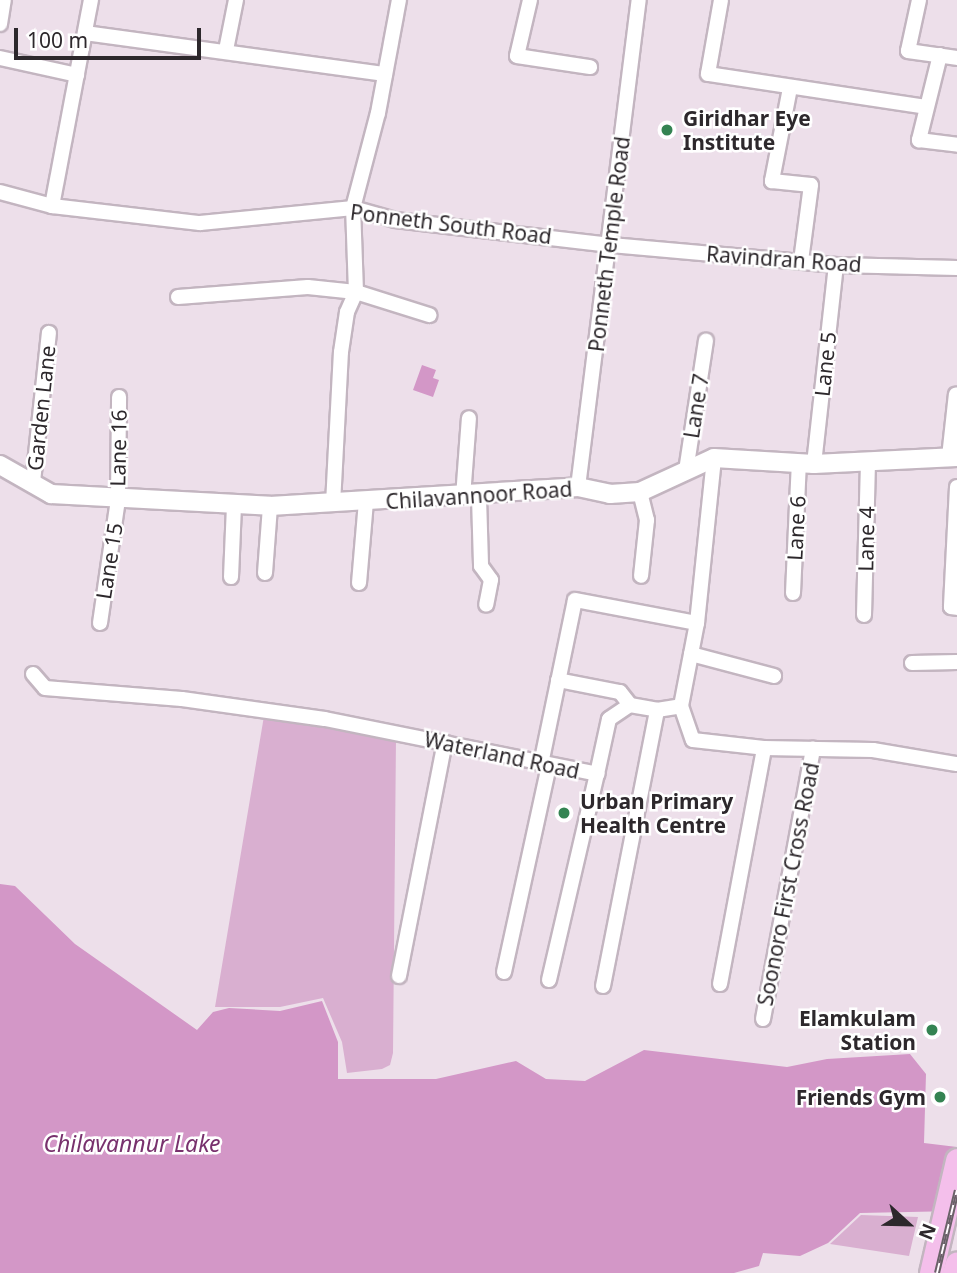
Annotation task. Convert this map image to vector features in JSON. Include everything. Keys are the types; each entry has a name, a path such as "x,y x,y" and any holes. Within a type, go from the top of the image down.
{"main road":[{"path":"931,1273 957,1160"},
{"path":"954,1273 957,1263"}],"street":[{"path":"0,24 4,0"},
{"path":"52,206 91,0"},
{"path":"226,50 236,0"},
{"path":"333,504 341,352 347,312 356,292 353,208 385,74 399,0"},
{"path":"530,0 517,56 590,67"},
{"name":"Ponneth Temple Road","path":"578,487 611,245 639,0"},
{"path":"721,0 708,74 926,107"},
{"path":"919,0 908,51 957,58"},
{"path":"85,33 226,50 385,74"},
{"path":"940,55 919,140 957,145"},
{"path":"0,58 77,75"},
{"path":"790,88 772,181 811,185 801,261"},
{"name":"Ponneth South Road","path":"0,192 52,206 200,223 353,208 395,219 611,245"},
{"name":"Ravindran Road","path":"611,245 836,265 957,268"},
{"name":"Lane 5","path":"806,464 836,265"},
{"path":"178,297 308,287 356,292 429,315"},
{"name":"Garden Lane","path":"33,482 49,333"},
{"name":"Lane 7","path":"686,471 706,341"},
{"path":"956,394 953,457 806,464 714,457 697,623 681,706 693,740 764,748 873,750 957,764"},
{"name":"Lane 16","path":"118,499 119,397"},
{"path":"469,418 471,497 481,566 491,580 486,605"},
{"name":"Chilavannoor Road","path":"0,465 51,495 270,506 471,497 578,487 610,494 640,492 714,457"},
{"name":"Lane 4","path":"864,615 868,463"},
{"name":"Lane 6","path":"793,593 806,464"},
{"path":"957,487 951,607 957,608"},
{"path":"640,492 647,520 641,576"},
{"name":"Lane 15","path":"100,623 118,499"},
{"path":"359,583 366,502"},
{"path":"231,577 234,505"},
{"path":"265,573 270,506"},
{"path":"503,972 575,600 697,623"},
{"path":"691,654 774,676"},
{"path":"912,663 957,662"},
{"name":"Waterland Road","path":"33,674 45,688 222,704 445,742 597,774 609,719 630,705"},
{"path":"558,680 620,692 630,705 657,710 681,706"},
{"path":"603,986 657,710"},
{"path":"398,976 445,742"},
{"path":"720,984 764,748"},
{"name":"Soonoro First Cross Road","path":"763,1019 813,749"},
{"path":"550,980 597,774"}],"shaded area":[{"path":"264,716 396,739 393,1053 390,1065 382,1069 347,1073 342,1042 323,998 280,1007 215,1007"},
{"path":"861,1215 918,1217 909,1256 830,1244"}],"water":[{"path":"422,365 436,370 433,378 439,380 433,397 413,390"},
{"name":"Chilavannur Lake","path":"0,884 15,886 75,944 197,1030 213,1012 229,1008 280,1011 322,1001 338,1042 338,1079 436,1079 516,1061 546,1079 585,1081 644,1050 787,1067 827,1059 910,1054 926,1074 924,1143 957,1147 957,1211 860,1213 828,1243 800,1256 763,1253 759,1266 734,1273 0,1273"}],"railway":[{"path":"937,1273 957,1190"}],"place":[{"name":"Giridhar Eye Institute","path":"667,130"},
{"name":"Urban Primary Health Centre","path":"564,813"},
{"name":"Elamkulam Station","path":"932,1030"},
{"name":"Friends Gym","path":"940,1097"}]}
